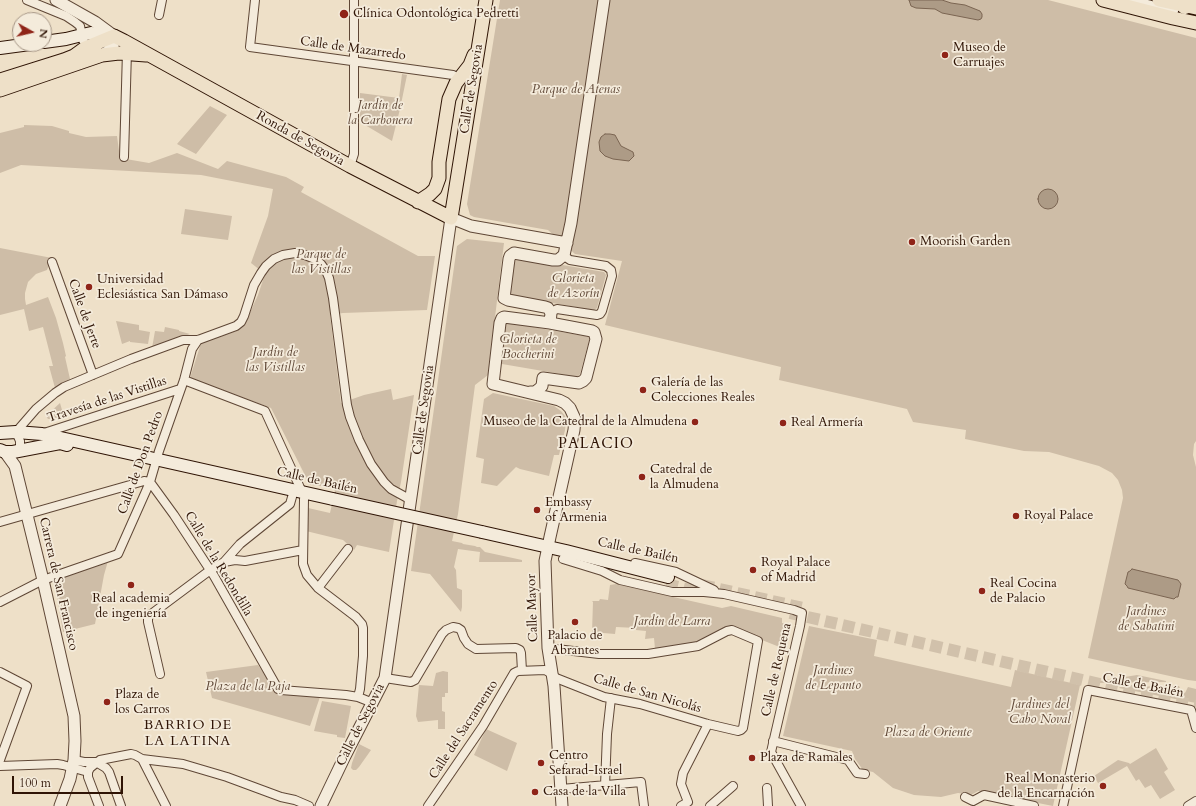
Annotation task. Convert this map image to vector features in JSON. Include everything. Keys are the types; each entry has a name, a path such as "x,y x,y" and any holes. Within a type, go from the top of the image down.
{"main road":[{"name":"Calle de Segovia","path":"451,218 486,0"},
{"path":"1103,0 1183,8"},
{"path":"1159,0 1183,8 1196,23"},
{"path":"52,41 66,39 81,33 100,34 122,43"},
{"path":"0,80 64,60 74,56 85,48 122,43"},
{"path":"0,90 102,55 122,43"},
{"name":"Ronda de Segovia","path":"122,43 150,56 350,166 451,218"},
{"name":"Calle de Segovia","path":"418,202 435,189 439,178 449,99 456,83 470,65 479,43"},
{"path":"0,48 12,46"},
{"name":"Calle de Bailén","path":"0,434 16,432 42,434 60,440 299,496 332,502 564,555 667,581"},
{"path":"1,450 18,450 60,440"}],"street":[{"path":"27,0 66,16 80,26 85,48"},
{"path":"56,0 96,22 122,43 124,157"},
{"path":"159,15 162,0"},
{"name":"Calle de Mazarredo","path":"255,0 250,47 454,76"},
{"path":"350,166 354,154 354,0"},
{"path":"551,318 553,311 557,309 597,315 600,314 612,276 611,270 606,266 570,260 565,256 604,0"},
{"path":"1132,0 1183,8"},
{"path":"81,33 87,25 96,22"},
{"path":"451,218 471,226 566,246"},
{"name":"Calle de Segovia","path":"321,806 385,678 451,218"},
{"path":"551,318 550,310 545,306 504,298 509,259 514,253 558,260 564,255 566,246"},
{"path":"18,450 20,441 16,432 40,406 55,393 64,387 117,364 183,340 198,340 233,327 241,322 244,316 254,285 260,273 274,259 295,253 315,259 321,264 330,278 347,405 359,440 371,464 391,489 411,500"},
{"name":"Calle de Jerte","path":"52,262 93,375"},
{"path":"504,316 551,318 594,332 596,339 586,378 583,381 579,383 543,378 542,386 544,392 552,398 493,384 501,320 504,316"},
{"name":"Calle de Don Pedro","path":"43,580 118,554 150,482 184,380 192,350 198,340"},
{"path":"184,380 265,411 299,496 303,564 307,576 318,588 356,617 362,624 363,656 358,697 372,703"},
{"path":"530,392 535,392 542,386"},
{"name":"Travesía de las Vistillas","path":"42,434 180,389"},
{"name":"Calle Mayor","path":"552,398 565,403 575,419 574,430 545,564 548,648 552,674 562,806"},
{"name":"Carrera de San Francisco","path":"1,450 15,466"},
{"name":"Carrera de San Francisco","path":"18,450 15,466 73,708 76,732 73,764 60,806"},
{"path":"0,522 144,481 150,482"},
{"name":"Calle de la Redondilla","path":"150,482 174,514 210,570 278,689 358,697"},
{"path":"160,674 148,622 150,615 210,570 224,562 240,544 299,496"},
{"path":"318,588 348,549"},
{"path":"224,562 235,560 245,561 303,550"},
{"name":"Calle de Bailén","path":"564,555 620,580 672,592 704,592 724,594 794,610"},
{"name":"Calle de Bailén","path":"564,555 623,560 676,572 705,587 724,594"},
{"path":"0,602 43,580"},
{"name":"Calle de Requena","path":"773,741 802,616 801,612 794,610"},
{"path":"385,678 413,681 416,679 437,641 449,628 458,628 461,630 468,644 476,649 516,648 520,650 522,671 545,670 552,674"},
{"name":"Calle de San Nicolás","path":"548,648 599,654 648,654 698,646 727,631 732,630 758,641 743,728 738,731 708,724 640,704 604,696 556,678 552,674"},
{"name":"Calle del Sacramento","path":"428,806 483,726 514,673 522,671"},
{"path":"0,672 27,686 0,760"},
{"name":"Calle de Bailén","path":"1063,806 1088,690 1191,710 1196,728"},
{"path":"605,786 607,734 611,698"},
{"path":"684,804 681,784 683,773 708,724"},
{"path":"801,806 771,752 773,741 848,760 857,773 865,774"},
{"path":"0,766 73,764 96,762 130,754 139,756 142,759 166,806"},
{"path":"142,759 183,764 227,777 309,806"},
{"path":"96,762 90,768 88,777 99,806"},
{"path":"96,762 106,768 109,772 121,806"},
{"path":"73,764 88,772"},
{"path":"561,789 642,782 644,806"},
{"path":"710,806 733,786"},
{"path":"767,788 768,806"},
{"path":"965,797 973,801 984,794 1034,806"},
{"path":"1188,806 1196,801"}],"green space":[{"name":"Moorish Garden","path":"500,0 1048,0 1196,38 1196,441 1194,444 1193,455 1196,467 1196,681 1088,658 1123,498 1118,480 1112,473 1099,466 1049,452 1024,451 965,439 966,430 913,422 907,409 779,380 781,367 605,325 622,261 575,254 548,230 474,217 470,215 467,204"},
{"name":"Jardín de la Carbonera","path":"402,74 407,75 392,141 360,122 360,93 399,98"},
{"path":"210,106 227,115 196,154 177,144"},
{"name":"Parque de las Vistillas","path":"24,125 52,126 69,131 69,133 86,137 117,136 120,158 149,163 177,153 218,169 227,161 286,177 304,187 301,192 418,256 435,256 427,310 343,313 330,315 341,403 364,395 391,389 393,400 414,395 389,552 357,545 354,550 343,540 306,531 308,508 330,513 335,491 332,487 310,485 271,408 190,378 201,343 239,330 246,321 258,295 265,274 251,263 268,216 273,189 201,175 21,165 0,173 0,133 24,127"},
{"path":"185,209 232,216 228,240 181,234"},
{"path":"467,239 504,243 488,375 475,385 458,514 452,541 480,547 485,552 522,560 522,562 479,562 480,552 458,549 454,567 456,570 457,588 462,590 461,612 430,574 411,571 457,246"},
{"path":"0,248 52,258 47,270 36,274 28,282 25,299 26,305 48,297 63,343 70,379 68,380 69,382 55,388 49,366 53,366 43,327 29,331 24,309 0,315"},
{"name":"Glorieta de Azorín","path":"515,257 604,272 606,275 597,308 594,310 510,296"},
{"path":"116,321 139,325 139,330 150,332 148,344 130,341 122,344"},
{"name":"Glorieta de Boccherini","path":"505,322 590,337 578,377 502,364"},
{"path":"165,327 190,334 152,348 155,331 164,332"},
{"path":"493,393 554,406 565,416 565,430 559,455 554,455 549,476 516,467 497,486 481,483 484,459 476,457 484,399"},
{"path":"60,403 64,417 48,419 46,416"},
{"path":"108,561 95,624 63,632 54,579"},
{"name":"Jardín de Larra","path":"616,584 722,608 731,606 782,618 782,623 787,624 782,648 727,626 696,643 655,649 654,638 645,639 646,631 636,630 636,628 616,627 615,634 592,632 592,601 599,601 600,599 608,600 610,585"},
{"name":"Plaza de Oriente","path":"809,626 877,640 874,656 1011,687 1015,670 1080,685 1053,806 978,791 971,795 958,793 941,797 914,795 893,788 873,772 863,770 855,759 852,751 783,736"},
{"name":"Plaza de la Paja","path":"258,665 278,694 320,697 310,726 212,698 206,672"},
{"path":"443,671 448,672 448,693 445,693 445,697 442,697 442,711 445,712 445,729 438,729 438,720 418,722 416,716 419,685 433,686 436,673"},
{"path":"1137,675 1166,682 1094,682"},
{"path":"1169,686 1169,690 1171,690 1172,686 1179,686 1181,691 1185,693 1188,687 1196,689 1196,703 1119,688 1120,687"},
{"path":"322,701 351,706 345,738 314,731"},
{"path":"486,729 517,743 507,771 474,755"},
{"path":"359,744 371,750 359,767 356,770 353,770 351,768 352,763"},
{"path":"1156,748 1168,769 1164,772 1175,790 1160,799 1151,785 1145,788 1139,779 1136,781 1127,766 1098,783 1094,776 1118,760 1130,764"}],"shaded area":[{"path":"909,0 942,0 965,5 980,11 982,17 978,20 942,13 935,9 916,8 911,6"},
{"path":"605,134 615,135 621,146 633,152 634,156 629,161 613,159 605,156 600,151 599,142 601,137"},
{"path":"1048,189 1055,192 1058,199 1055,206 1048,209 1041,206 1038,199 1041,192"},
{"path":"1132,569 1178,580 1181,584 1178,597 1174,599 1128,588 1125,584 1128,572"}],"tunnel":[{"path":"1174,11 1196,16"},
{"path":"666,584 698,592"},
{"path":"702,585 803,608"},
{"path":"790,613 1196,706"}],"place":[{"name":"Clínica Odontológica Pedretti","path":"344,14"},
{"name":"Museo de Carruajes","path":"945,55"},
{"name":"Moorish Garden","path":"912,242"},
{"name":"Universidad Eclesiástica San Dámaso","path":"89,287"},
{"name":"Galería de las Colecciones Reales","path":"643,390"},
{"name":"Museo de la Catedral de la Almudena","path":"695,422"},
{"name":"Real Armería","path":"783,423"},
{"name":"Catedral de la Almudena","path":"642,477"},
{"name":"Embassy of Armenia","path":"537,510"},
{"name":"Royal Palace","path":"1016,516"},
{"name":"Royal Palace of Madrid","path":"753,570"},
{"name":"Real academia de ingeniería","path":"131,585"},
{"name":"Real Cocina de Palacio","path":"982,591"},
{"name":"Palacio de Abrantes","path":"575,622"},
{"name":"Plaza de los Carros","path":"107,702"},
{"name":"Plaza de Ramales","path":"752,758"},
{"name":"Centro Sefarad-Israel","path":"541,763"},
{"name":"Real Monasterio de la Encarnación","path":"1103,786"},
{"name":"Casa de la Villa","path":"535,792"}],"district":[{"name":"PALACIO","path":"596,445"},
{"name":"BARRIO DE LA LATINA","path":"188,734"}],"park label":[{"name":"Parque de Atenas","path":"576,90"},
{"name":"Jardín de las Vistillas","path":"275,360"},
{"name":"Jardines de Sabatini","path":"1146,620"},
{"name":"Jardines de Lepanto","path":"833,678"},
{"name":"Jardines del Cabo Noval","path":"1040,712"}]}
